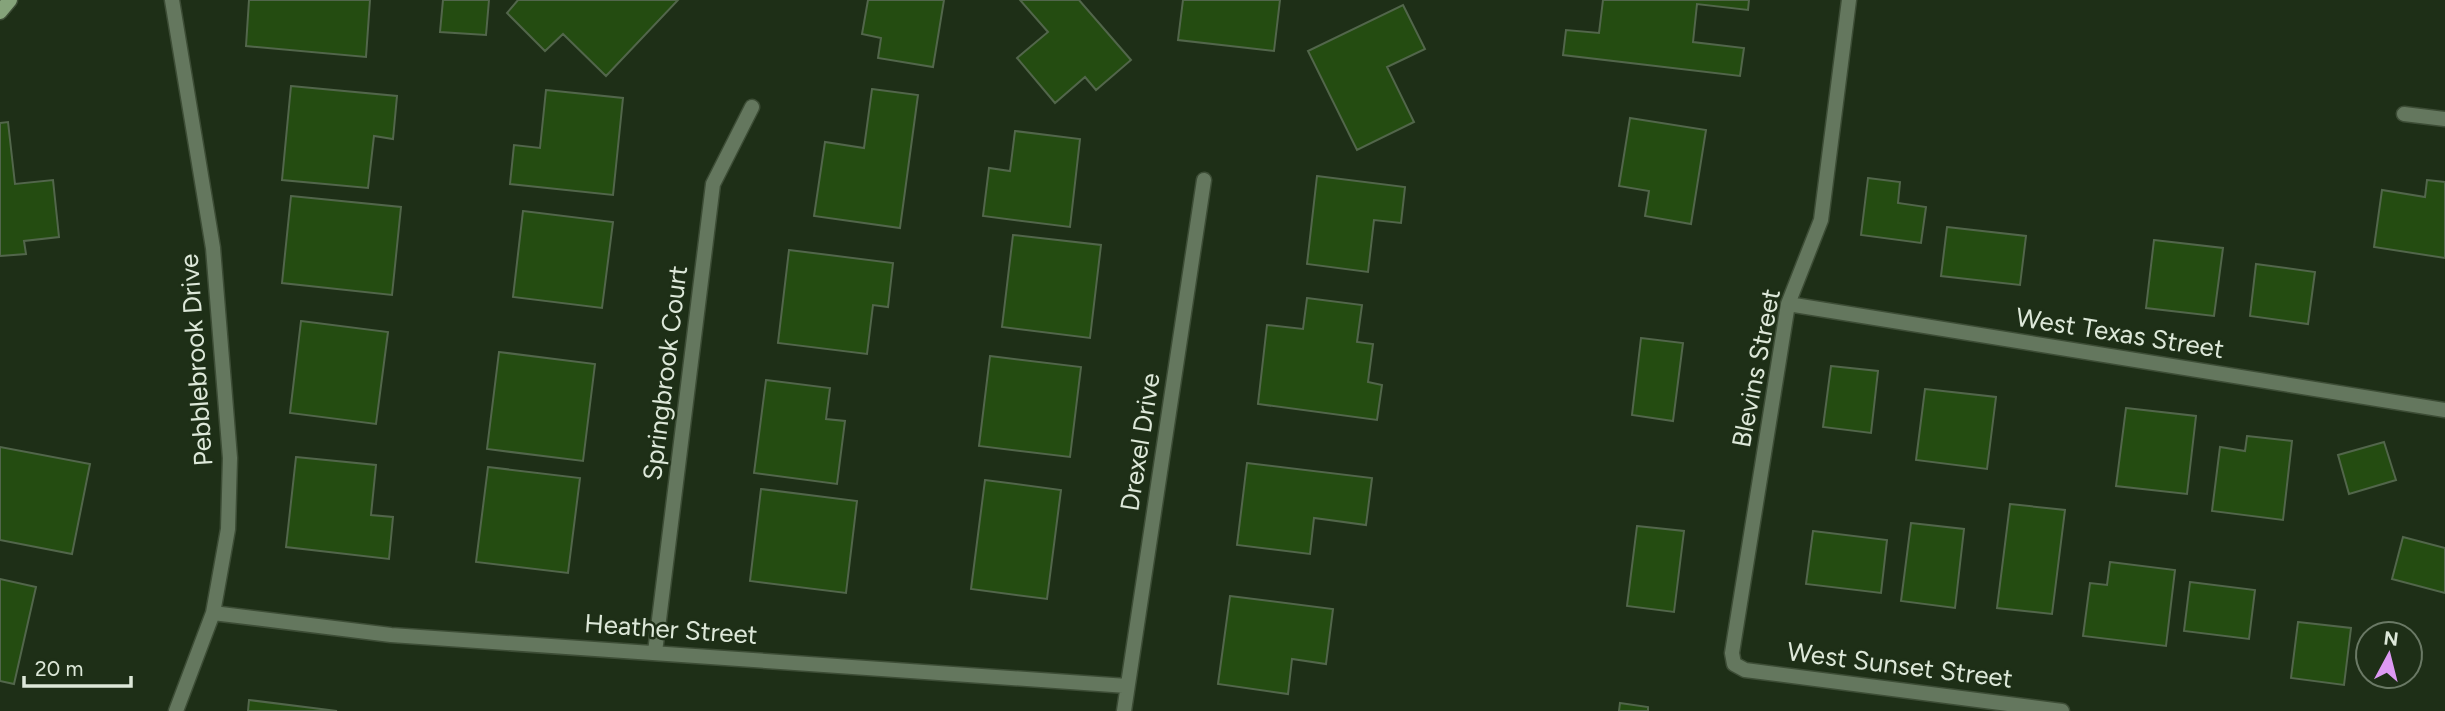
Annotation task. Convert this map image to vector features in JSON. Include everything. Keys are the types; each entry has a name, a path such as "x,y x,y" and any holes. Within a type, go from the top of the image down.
{"street":[{"path":"0,12 10,0"},
{"name":"Pebblebrook Drive","path":"172,0 213,248 230,458 228,529 213,612 176,711"},
{"name":"Blevins Street","path":"1734,664 1732,653 1788,304 1821,220 1849,0"},
{"name":"Springbrook Court","path":"655,652 713,184 752,107"},
{"path":"2404,114 2445,119"},
{"name":"Drexel Drive","path":"1124,711 1204,180"},
{"name":"West Texas Street","path":"1788,304 2445,410"},
{"name":"Heather Street","path":"213,612 391,635 1127,687"},
{"name":"West Sunset Street","path":"1734,664 1745,670 2062,711"}],"building":[{"path":"249,0 370,0 366,57 246,46"},
{"path":"443,0 489,0 486,35 440,32"},
{"path":"518,0 678,0 606,76 563,34 545,51 507,13"},
{"path":"868,0 944,0 933,67 878,58 881,38 862,34"},
{"path":"1020,0 1079,0 1131,60 1096,90 1085,77 1055,103 1017,58 1048,32"},
{"path":"1183,0 1280,0 1274,51 1178,40"},
{"path":"1603,0 1749,0 1748,10 1697,4 1693,42 1744,48 1740,76 1563,55 1566,30 1599,33"},
{"path":"1403,5 1425,49 1387,67 1414,122 1357,150 1308,51"},
{"path":"291,86 397,96 393,139 374,136 368,188 282,180"},
{"path":"872,89 918,95 900,228 814,216 825,142 864,148"},
{"path":"546,90 623,98 613,195 510,184 514,145 540,148"},
{"path":"1630,118 1706,130 1691,224 1645,216 1649,191 1619,186"},
{"path":"8,122 15,184 53,180 59,237 24,241 26,254 0,256 0,123"},
{"path":"1015,131 1080,139 1070,227 983,216 989,168 1010,171"},
{"path":"1317,176 1405,187 1401,223 1374,220 1368,272 1307,264"},
{"path":"1868,178 1900,182 1898,203 1926,207 1921,243 1861,235"},
{"path":"2427,180 2445,182 2445,258 2374,247 2382,190 2425,197"},
{"path":"291,196 401,207 392,295 282,283"},
{"path":"523,211 613,222 602,308 513,297"},
{"path":"1947,227 2026,236 2020,285 1941,276"},
{"path":"1013,235 1101,245 1090,338 1002,327"},
{"path":"2154,240 2223,248 2214,316 2146,308"},
{"path":"789,250 893,263 888,307 873,305 867,354 778,343"},
{"path":"2256,264 2315,272 2308,324 2250,316"},
{"path":"1307,298 1362,305 1357,342 1373,344 1368,382 1382,385 1377,420 1258,404 1267,325 1303,329"},
{"path":"301,321 388,332 376,424 290,413"},
{"path":"1641,338 1683,343 1673,421 1632,415"},
{"path":"499,352 595,364 583,461 487,449"},
{"path":"990,356 1081,367 1070,457 979,446"},
{"path":"1831,366 1878,371 1871,433 1823,427"},
{"path":"766,380 830,388 826,419 845,421 837,484 754,473"},
{"path":"1925,389 1996,397 1987,469 1916,460"},
{"path":"2126,408 2196,416 2187,494 2116,486"},
{"path":"2247,436 2292,441 2283,520 2212,511 2220,447 2245,451"},
{"path":"2384,442 2396,480 2349,494 2338,455"},
{"path":"0,447 90,464 72,554 0,540"},
{"path":"296,457 376,465 371,515 393,517 389,559 286,547"},
{"path":"1247,463 1372,478 1366,525 1314,518 1310,554 1237,545"},
{"path":"488,467 580,478 568,573 476,562"},
{"path":"985,480 1061,490 1047,599 971,589"},
{"path":"761,489 857,501 846,593 750,581"},
{"path":"2010,504 2065,510 2052,614 1997,608"},
{"path":"1911,523 1964,529 1955,608 1901,601"},
{"path":"1637,526 1684,531 1674,612 1627,606"},
{"path":"1813,531 1887,540 1881,593 1806,584"},
{"path":"2403,537 2445,548 2445,593 2392,579"},
{"path":"2110,562 2175,570 2166,646 2083,636 2090,583 2107,585"},
{"path":"0,579 36,587 14,684 0,681"},
{"path":"2190,582 2255,590 2249,639 2184,631"},
{"path":"1230,596 1333,609 1326,664 1292,659 1288,694 1218,684"},
{"path":"2298,622 2351,628 2344,685 2291,678"},
{"path":"249,700 337,711 248,711"},
{"path":"1620,703 1648,707 1648,711 1619,711"}]}
